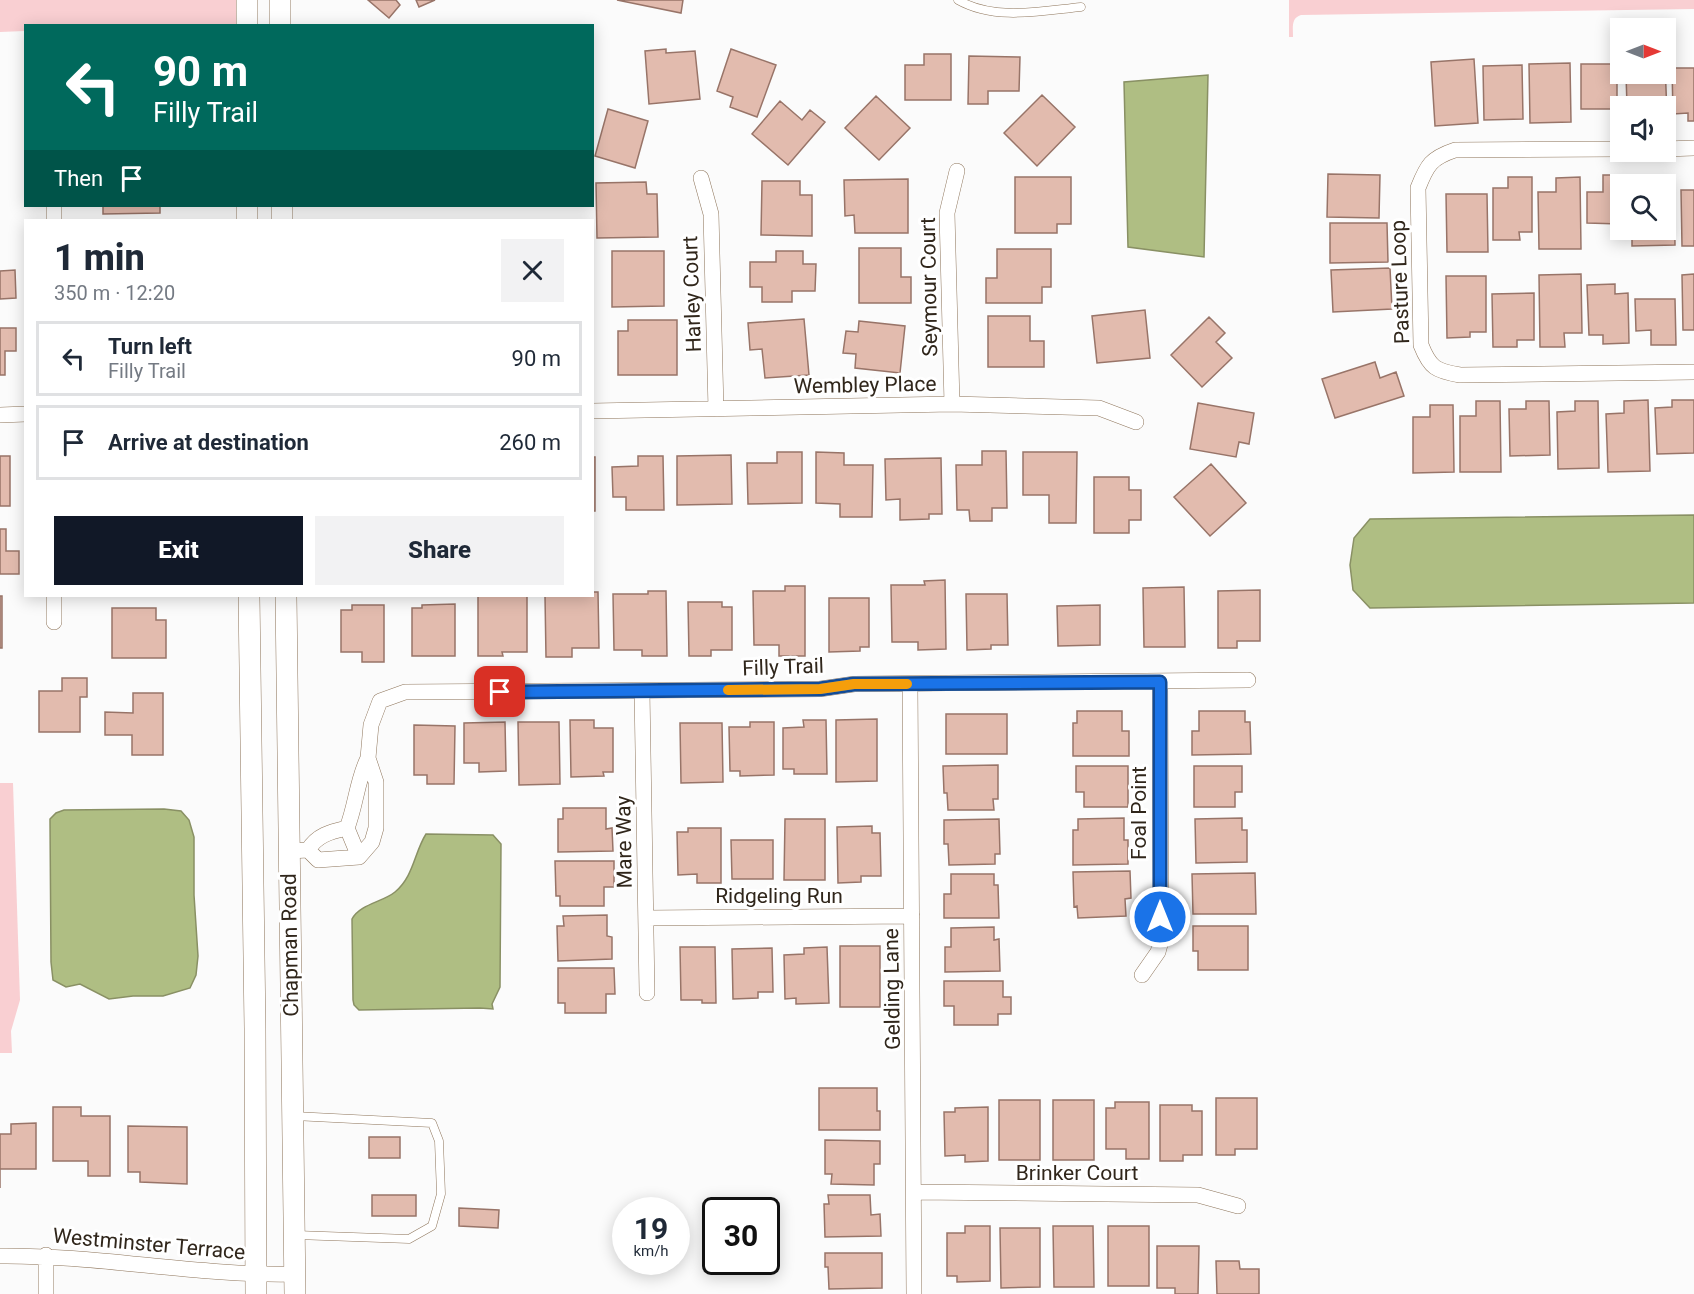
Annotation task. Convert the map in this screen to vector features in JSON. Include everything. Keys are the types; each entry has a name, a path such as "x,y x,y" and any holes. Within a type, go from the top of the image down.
{"street":[{"path":"247,0 247,24"},
{"path":"280,0 280,24"},
{"path":"1676,149 1694,148"},
{"name":"Pasture Loop","path":"1610,149 1455,150 1438,156 1426,169 1418,188 1421,345 1428,362 1441,372 1460,375 1694,372"},
{"name":"Seymour Court","path":"951,404 947,213 957,171"},
{"name":"Harley Court","path":"701,178 711,214 716,410"},
{"name":"Wembley Place","path":"594,411 951,404 1099,408 1136,422"},
{"path":"0,415 24,414"},
{"path":"54,597 54,622"},
{"name":"Chapman Road","path":"249,597 256,1285"},
{"name":"Chapman Road","path":"286,597 299,850 292,1116 294,1284"},
{"name":"Filly Trail","path":"368,758 371,725 380,701 405,692 820,689 854,684 1248,680"},
{"name":"Foal Point","path":"1142,975 1158,952 1161,941 1160,682"},
{"name":"Gelding Lane","path":"910,684 914,1294"},
{"name":"Mare Way","path":"642,691 647,993"},
{"path":"347,828 330,832 299,850 318,860 359,857 372,842 376,828 376,782 368,758"},
{"path":"359,857 347,828 353,812 360,773 368,758"},
{"name":"Ridgeling Run","path":"646,918 912,916"},
{"name":"Brinker Court","path":"915,1192 1198,1194 1238,1206"},
{"name":"Westminster Terrace","path":"0,1256 46,1256 256,1285 294,1284"},
{"path":"46,1256 46,1294"}],"lane":[{"path":"958,0 972,8 994,12 1028,12 1081,7"},
{"path":"292,1116 432,1123 439,1142 441,1194 432,1226 409,1239 294,1235"}],"shaded area":[{"path":"0,0 237,0 237,24 24,24 24,31 0,32"},
{"path":"1289,0 1694,0 1694,9 1301,15 1294,21 1293,37 1289,37"},
{"path":"1208,75 1204,257 1128,247 1124,82"},
{"path":"1694,515 1694,603 1370,608 1353,590 1350,565 1354,538 1370,519"},
{"path":"0,783 13,783 20,1000 11,1031 12,1053 0,1053"},
{"path":"164,809 181,811 189,820 194,837 194,895 198,956 196,975 190,988 163,996 109,999 80,984 66,987 53,980 50,819 56,813 64,810"},
{"path":"426,834 493,835 501,844 500,987 492,1004 493,1009 359,1010 353,1000 352,919 360,910 390,895 401,886 410,872"}],"building":[{"path":"368,0 396,0 400,5 389,18"},
{"path":"416,0 435,0 419,7"},
{"path":"617,0 683,0 681,13"},
{"path":"666,49 666,53 695,51 700,99 649,104 645,51"},
{"path":"731,49 776,65 757,117 730,107 733,97 717,91"},
{"path":"924,54 951,54 951,100 905,100 905,65 924,65"},
{"path":"969,56 1020,57 1019,91 988,91 988,104 968,104"},
{"path":"1474,59 1478,123 1435,126 1431,62"},
{"path":"1570,63 1571,122 1530,123 1529,64"},
{"path":"1581,64 1610,64 1610,84 1617,84 1617,96 1610,96 1610,109 1581,109"},
{"path":"1522,65 1523,119 1484,120 1483,66"},
{"path":"1676,68 1694,68 1694,121 1688,121 1688,113 1676,114 1676,96 1673,96 1672,84 1676,84"},
{"path":"1626,84 1666,84 1666,96 1627,96"},
{"path":"1042,95 1075,127 1037,166 1004,133"},
{"path":"876,96 910,128 879,160 845,128"},
{"path":"780,101 802,120 810,110 825,122 788,165 752,134"},
{"path":"608,109 648,121 635,168 595,156"},
{"path":"1328,174 1380,175 1379,218 1327,217"},
{"path":"1603,175 1610,175 1610,224 1587,223 1587,192 1603,192"},
{"path":"1015,177 1071,177 1071,224 1057,224 1057,233 1015,233"},
{"path":"1508,177 1532,177 1532,232 1519,232 1520,240 1493,240 1493,188 1508,188"},
{"path":"1580,177 1581,249 1539,249 1538,192 1556,192 1556,178"},
{"path":"908,179 908,233 855,233 854,215 845,216 844,180"},
{"path":"762,181 800,181 800,195 812,195 812,236 761,235"},
{"path":"646,182 647,194 657,194 658,237 597,238 596,183"},
{"path":"1681,190 1694,190 1694,246 1682,246"},
{"path":"1446,194 1487,194 1488,252 1447,252"},
{"path":"103,207 160,207 160,213 103,214"},
{"path":"1330,223 1387,223 1388,262 1330,263"},
{"path":"1632,240 1675,240 1675,245 1632,246"},
{"path":"859,248 901,248 901,277 911,277 911,303 859,303"},
{"path":"997,249 1051,249 1051,287 1042,287 1042,303 986,303 986,278 997,278"},
{"path":"612,251 664,251 664,306 612,307"},
{"path":"776,251 803,251 803,264 816,264 815,291 792,291 792,302 762,302 762,287 750,287 750,262 776,262"},
{"path":"1390,268 1392,309 1333,312 1331,270"},
{"path":"15,270 16,298 0,299 0,271"},
{"path":"1581,274 1582,333 1564,333 1565,347 1540,347 1539,275"},
{"path":"1694,274 1694,330 1683,330 1682,275"},
{"path":"1446,276 1486,276 1486,332 1470,332 1470,337 1447,338"},
{"path":"1615,284 1615,294 1628,293 1629,343 1603,344 1603,335 1589,335 1587,285"},
{"path":"1534,293 1534,340 1517,340 1517,347 1493,347 1492,294"},
{"path":"1635,299 1675,299 1676,345 1651,345 1651,330 1636,331"},
{"path":"1145,310 1150,358 1097,363 1092,316"},
{"path":"988,316 1030,316 1030,341 1044,341 1044,367 988,367"},
{"path":"1209,317 1225,333 1216,342 1232,358 1202,387 1171,355"},
{"path":"804,319 809,375 765,378 762,349 750,350 748,323"},
{"path":"628,320 677,320 677,375 618,375 618,331 628,331"},
{"path":"859,321 905,326 900,373 855,368 856,354 843,353 846,331 858,332"},
{"path":"0,328 16,328 16,351 5,351 5,375 0,375"},
{"path":"1375,362 1380,378 1396,372 1404,396 1335,418 1322,379"},
{"path":"1648,400 1650,471 1608,472 1606,414 1624,413 1624,401"},
{"path":"1672,400 1694,400 1694,453 1657,454 1655,408 1672,407"},
{"path":"1476,401 1500,401 1501,472 1460,472 1460,416 1476,416"},
{"path":"1526,401 1549,401 1550,455 1510,456 1509,409 1526,409"},
{"path":"1575,401 1598,401 1599,468 1558,469 1557,412 1575,411"},
{"path":"1198,403 1254,413 1249,444 1239,442 1236,457 1190,449"},
{"path":"1430,405 1453,405 1454,472 1413,473 1413,417 1430,417"},
{"path":"982,451 1006,451 1007,508 992,508 992,521 970,521 969,510 957,510 956,465 982,465"},
{"path":"777,452 802,452 802,503 748,504 747,463 777,463"},
{"path":"816,452 844,453 844,465 873,465 872,517 840,517 840,504 816,503"},
{"path":"1023,452 1077,452 1076,523 1049,523 1049,495 1023,495"},
{"path":"731,455 732,504 677,505 677,456"},
{"path":"0,456 10,456 10,506 0,506"},
{"path":"638,456 663,456 664,510 626,510 626,497 613,497 612,467 638,466"},
{"path":"594,457 595,457 594,511"},
{"path":"941,458 942,514 929,514 929,519 900,520 900,499 886,500 885,459"},
{"path":"1211,464 1246,503 1210,536 1174,497"},
{"path":"1094,477 1129,477 1129,490 1141,490 1141,520 1129,520 1129,533 1094,533"},
{"path":"0,529 6,529 6,551 19,551 19,574 0,574"},
{"path":"945,580 946,649 918,650 918,642 892,642 891,585 925,585 924,581"},
{"path":"785,586 805,586 805,656 779,656 779,645 754,645 753,591 785,591"},
{"path":"1184,587 1185,647 1144,647 1143,588"},
{"path":"1260,590 1260,641 1237,641 1237,648 1218,648 1218,591"},
{"path":"648,591 666,591 667,656 642,656 642,650 614,650 613,594 648,594"},
{"path":"594,592 598,592 599,648 572,648 572,657 546,657 545,597 594,597"},
{"path":"966,594 1007,594 1008,645 991,645 991,649 967,650"},
{"path":"0,596 2,596 2,648 0,648"},
{"path":"478,597 527,597 527,652 502,652 503,656 478,656"},
{"path":"829,598 869,598 869,647 860,647 860,651 829,652"},
{"path":"688,602 722,602 722,607 732,607 732,650 711,650 711,656 689,656"},
{"path":"455,604 455,656 412,656 412,608 422,608 422,605"},
{"path":"352,605 384,605 384,662 362,662 362,652 341,652 341,610 352,610"},
{"path":"1100,605 1100,645 1058,646 1057,606"},
{"path":"112,608 156,608 156,620 166,620 166,658 112,658"},
{"path":"62,678 87,678 87,697 80,697 80,732 39,732 39,691 62,691"},
{"path":"133,693 163,693 163,755 132,755 132,735 105,735 105,712 133,713"},
{"path":"1077,711 1122,711 1122,731 1129,731 1129,756 1073,756 1073,723 1077,723"},
{"path":"1199,711 1245,711 1245,722 1250,722 1251,754 1192,755 1192,731 1199,731"},
{"path":"946,714 1007,714 1007,754 946,754"},
{"path":"877,719 877,781 836,782 836,720"},
{"path":"570,720 594,720 594,728 613,728 613,772 603,772 604,776 571,777"},
{"path":"803,720 826,720 827,774 794,774 794,769 783,769 783,728 804,727"},
{"path":"505,722 506,771 479,772 479,763 464,763 464,723"},
{"path":"518,722 559,722 560,784 519,785"},
{"path":"750,722 774,722 774,775 740,776 740,771 730,771 729,727 750,727"},
{"path":"680,723 722,723 723,782 681,783"},
{"path":"414,725 455,726 454,784 427,784 427,775 414,775"},
{"path":"998,765 998,799 993,799 994,810 948,810 947,793 944,793 943,766"},
{"path":"1076,766 1128,766 1128,807 1084,807 1084,792 1076,792"},
{"path":"1194,766 1242,766 1242,792 1235,792 1235,807 1194,807"},
{"path":"563,808 606,808 606,829 612,828 613,851 558,852 558,819 563,819"},
{"path":"1124,818 1124,840 1128,840 1128,864 1073,865 1073,830 1078,830 1078,819"},
{"path":"1242,818 1242,830 1247,830 1247,862 1196,863 1195,819"},
{"path":"785,819 825,819 825,880 784,880"},
{"path":"999,819 1000,854 995,854 995,864 949,865 948,844 944,844 944,820"},
{"path":"872,826 872,833 880,833 881,876 861,876 861,882 838,883 837,827"},
{"path":"688,828 721,828 721,883 697,883 697,874 678,875 677,832 688,832"},
{"path":"731,840 773,840 773,879 732,879"},
{"path":"555,861 614,861 614,887 604,887 604,906 560,906 560,896 556,896"},
{"path":"1130,871 1131,898 1125,899 1126,916 1078,918 1077,906 1074,907 1073,872"},
{"path":"1255,873 1256,914 1193,914 1192,874"},
{"path":"951,874 994,874 994,885 998,885 999,918 944,918 944,894 951,894"},
{"path":"607,915 607,936 612,937 612,959 558,961 557,926 564,926 563,916"},
{"path":"1193,926 1248,926 1248,970 1198,970 1198,951 1193,951"},
{"path":"994,927 994,940 999,939 1000,971 945,972 945,947 951,947 951,928"},
{"path":"840,946 880,946 880,1007 840,1007"},
{"path":"680,947 715,947 716,1003 681,1000"},
{"path":"827,947 829,1003 796,1004 796,998 785,999 784,955 804,954 804,948"},
{"path":"772,948 773,992 758,992 758,998 733,999 732,949"},
{"path":"558,968 614,968 615,994 606,994 606,1013 565,1013 565,1003 558,1003"},
{"path":"944,981 1003,981 1003,997 1011,997 1011,1014 998,1014 998,1025 954,1025 954,1006 944,1006"},
{"path":"819,1088 877,1088 880,1130 819,1130"},
{"path":"1216,1098 1257,1098 1257,1149 1235,1149 1235,1155 1216,1155"},
{"path":"999,1100 1040,1100 1040,1160 999,1160"},
{"path":"1053,1100 1094,1100 1094,1160 1053,1160"},
{"path":"1115,1102 1149,1102 1149,1159 1126,1159 1126,1149 1106,1149 1106,1108 1115,1108"},
{"path":"1160,1105 1192,1105 1192,1111 1202,1111 1202,1155 1183,1155 1183,1161 1160,1161"},
{"path":"53,1107 81,1107 81,1116 110,1116 110,1176 88,1176 88,1161 53,1161"},
{"path":"988,1107 988,1161 965,1162 965,1155 945,1156 944,1112 955,1112 955,1108"},
{"path":"36,1123 36,1169 0,1169 0,1134 11,1134 11,1124"},
{"path":"128,1126 187,1127 187,1184 140,1182 140,1172 128,1172"},
{"path":"369,1137 400,1137 400,1158 369,1158"},
{"path":"825,1140 880,1141 880,1164 874,1164 874,1185 831,1184 832,1174 825,1174"},
{"path":"372,1195 416,1195 416,1216 372,1216"},
{"path":"828,1195 870,1195 871,1215 880,1214 881,1236 825,1237 824,1204 829,1204"},
{"path":"459,1208 499,1210 498,1228 459,1226"},
{"path":"965,1226 990,1226 990,1281 957,1282 957,1276 947,1276 947,1233 965,1233"},
{"path":"1053,1226 1093,1226 1094,1287 1054,1287"},
{"path":"1108,1226 1149,1226 1149,1286 1108,1286"},
{"path":"1000,1228 1040,1228 1040,1287 1001,1288"},
{"path":"1157,1246 1199,1246 1198,1294 1175,1294 1175,1288 1157,1288"},
{"path":"825,1253 882,1253 882,1288 829,1289"},
{"path":"1216,1261 1239,1261 1240,1269 1259,1269 1259,1294 1217,1294"}],"slow traffic":[{"path":"728,690 820,689 854,684 907,684"}],"route":[{"path":"500,692 820,689 854,684 1160,682 1160,917"}]}
